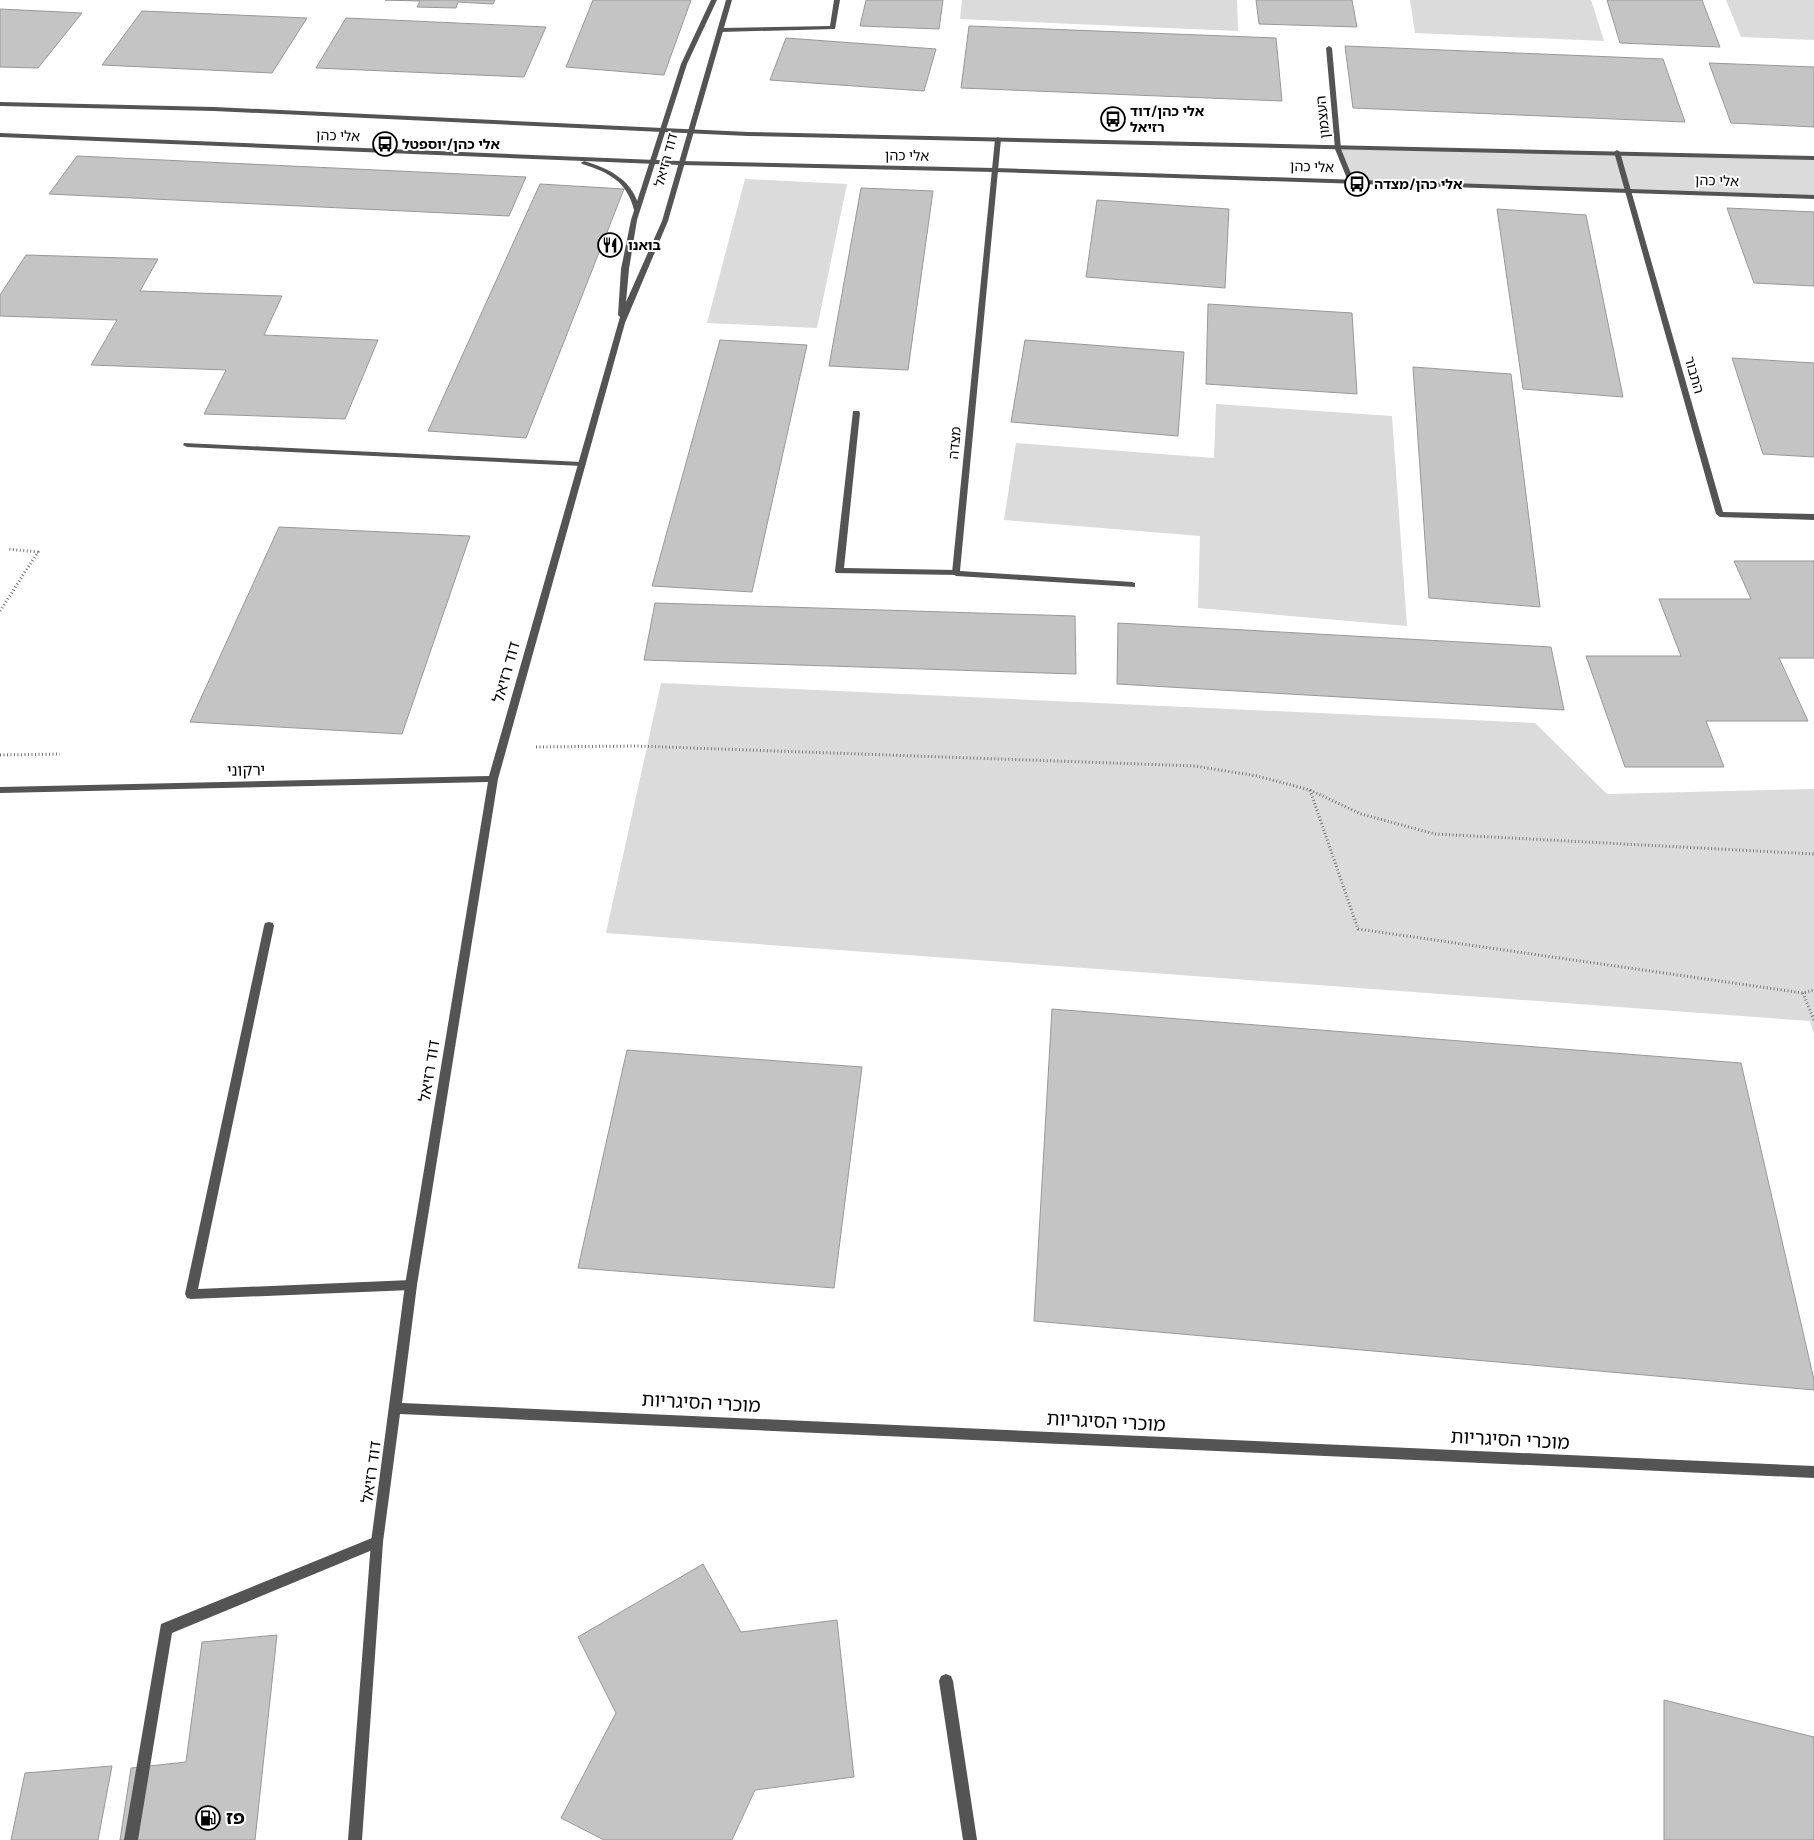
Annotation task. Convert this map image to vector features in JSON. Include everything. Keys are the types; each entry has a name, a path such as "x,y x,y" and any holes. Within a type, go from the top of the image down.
{"street":[{"name":"דוד רזיאל","path":"621,323 626,269 637,210 684,64 714,0"},
{"name":"דוד רזיאל","path":"355,1840 377,1542 411,1285 493,779 621,323 665,222 680,163 729,0"},
{"path":"721,30 833,28 837,0"},
{"name":"העצמון","path":"1329,48 1338,149 1351,181"},
{"name":"אלי כהן","path":"0,104 214,110 689,132 1338,149 1618,152 1814,158"},
{"name":"אלי כהן","path":"0,135 680,163 994,170 1814,197"},
{"name":"מצדה","path":"956,573 998,139"},
{"name":"התבור","path":"1618,152 1720,514 1814,517"},
{"path":"568,159 607,171 620,179 631,190 637,210"},
{"path":"856,413 839,571 956,573 1132,585"},
{"path":"187,445 582,464"},
{"name":"ירקוני","path":"0,790 493,779"},
{"path":"269,926 192,1294 411,1285"},
{"name":"מוכרי הסיגריות","path":"396,1408 1814,1472"},
{"path":"131,1840 166,1629 377,1542"},
{"path":"946,1681 970,1840"}],"path":[{"path":"0,611 38,552 7,549"},
{"path":"636,746 1195,766 1256,776 1310,790 1361,814 1436,834 1814,854"},
{"path":"1310,790 1358,929 1803,993 1814,990"},
{"path":"1803,993 1814,1020"}],"shaded area":[{"path":"962,0 1237,0 1238,31 960,19"},
{"path":"1410,0 1591,0 1604,41 1415,33"},
{"path":"1726,0 1814,0 1814,40 1741,37"},
{"path":"1338,149 1814,158 1814,197 1351,181"},
{"path":"745,179 847,184 817,328 707,323"},
{"path":"1216,404 1392,416 1407,626 1198,608 1200,536 1004,520 1016,443 1214,458"},
{"path":"661,683 1535,723 1607,794 1814,789 1814,1034 1810,1021 606,933"}],"building":[{"path":"385,0 495,0 493,4 458,2 456,8 417,7 420,1"},
{"path":"593,0 691,0 664,75 566,67"},
{"path":"866,0 943,0 939,29 860,26"},
{"path":"1256,0 1352,0 1357,27 1259,24"},
{"path":"1607,0 1702,0 1720,47 1620,43"},
{"path":"0,9 82,13 38,68 0,67"},
{"path":"142,11 307,18 272,73 102,65"},
{"path":"346,18 546,27 524,77 316,68"},
{"path":"969,26 1276,38 1282,101 961,88"},
{"path":"786,38 936,49 924,91 770,80"},
{"path":"1345,46 1663,59 1685,122 1353,108"},
{"path":"1709,63 1814,67 1814,127 1731,123"},
{"path":"77,156 526,177 509,216 49,194"},
{"path":"540,184 624,189 526,438 428,431"},
{"path":"861,188 933,191 908,370 829,366"},
{"path":"1097,200 1229,209 1225,288 1086,277"},
{"path":"1727,208 1814,212 1814,286 1754,283"},
{"path":"1497,209 1586,215 1623,397 1523,389"},
{"path":"26,255 158,259 140,291 282,296 264,335 378,340 345,419 204,414 226,370 91,365 117,320 0,316 0,295"},
{"path":"1208,304 1352,313 1357,394 1206,384"},
{"path":"720,340 807,345 752,592 652,586"},
{"path":"1025,340 1184,352 1178,436 1011,422"},
{"path":"1732,358 1814,363 1814,457 1763,454"},
{"path":"1413,367 1511,374 1540,607 1429,598"},
{"path":"279,527 470,536 402,734 190,722"},
{"path":"1734,561 1814,561 1814,658 1779,658 1808,721 1706,721 1724,767 1625,767 1586,656 1681,656 1659,599 1751,599"},
{"path":"655,603 1075,616 1076,674 644,660"},
{"path":"1118,623 1551,647 1564,710 1117,684"},
{"path":"1052,1009 1741,1063 1814,1380 1814,1390 1034,1321"},
{"path":"627,1050 862,1067 834,1288 578,1268"},
{"path":"703,1564 741,1632 837,1620 854,1777 755,1790 732,1840 604,1840 561,1818 616,1713 578,1637"},
{"path":"277,1635 255,1840 120,1840 131,1768 186,1762 202,1642"},
{"path":"1664,1700 1814,1737 1814,1840 1664,1840"},
{"path":"112,1766 98,1840 11,1840 25,1773"}],"place":[{"name":"אלי כהן/דוד רזיאל","path":"1113,119"},
{"name":"אלי כהן/יוספטל","path":"385,144"},
{"name":"אלי כהן/מצדה","path":"1357,184"},
{"name":"בואנו","path":"610,245"},
{"name":"פז","path":"208,1818"}]}
